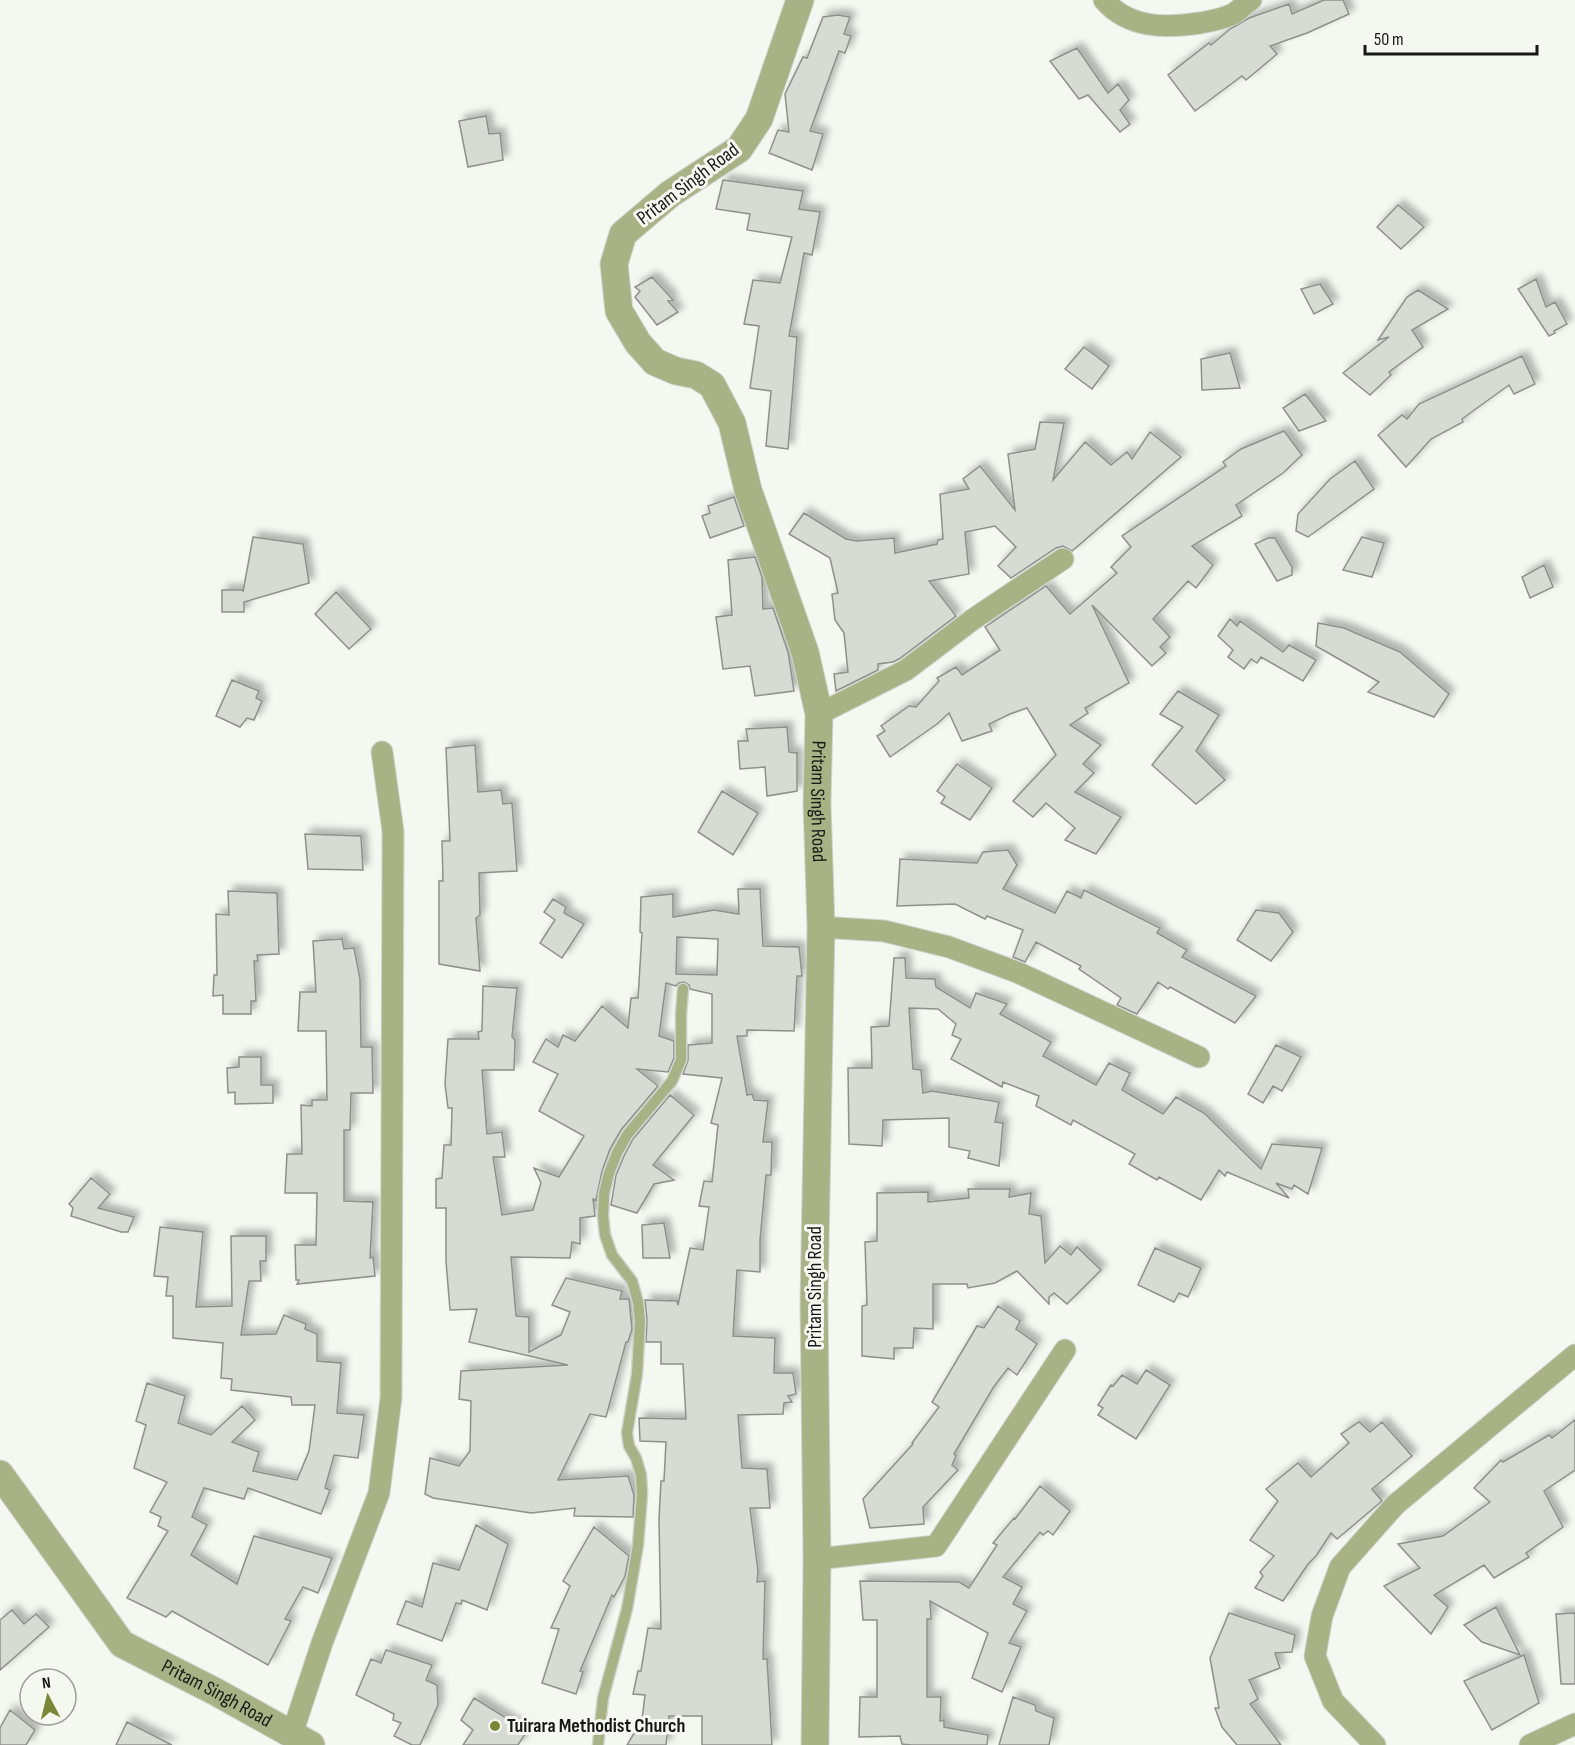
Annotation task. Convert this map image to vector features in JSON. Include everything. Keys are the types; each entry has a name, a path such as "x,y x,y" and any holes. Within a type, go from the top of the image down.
{"street":[{"name":"Pritam Singh Road","path":"800,0 759,119 739,149 670,194 623,234 614,264 619,311 638,343 655,362 676,371 696,375 712,385 732,423 748,490 805,652 819,714 818,802 821,927 814,1302 817,1559 815,1745"},
{"path":"1104,0 1119,13 1132,20 1161,27 1212,21 1234,14 1251,0"},
{"path":"819,714 906,670 972,620 1063,559"},
{"path":"302,1740 322,1643 379,1493 391,1398 393,831 382,752"},
{"path":"821,927 884,931 949,946 1019,973 1199,1057"},
{"path":"817,1559 936,1546 1065,1350"},
{"path":"1375,1745 1333,1701 1316,1656 1322,1616 1340,1567 1395,1505 1575,1355"},
{"name":"Pritam Singh Road","path":"0,1474 122,1644 216,1692 302,1740"},
{"path":"1530,1745 1575,1724"}],"lane":[{"path":"598,1745 603,1698 627,1609 638,1545 642,1495 641,1475 636,1458 629,1446 627,1433 637,1374 640,1321 638,1302 632,1281 612,1255 605,1235 604,1194 609,1173 627,1135 672,1081 681,1060 681,1014 684,989"}],"building":[{"path":"1324,0 1343,0 1349,14 1307,33 1270,46 1277,54 1246,80 1242,76 1195,111 1168,75 1209,43 1211,45 1230,29 1249,18 1289,4 1292,14"},
{"path":"838,15 850,17 844,34 851,36 845,53 839,51 810,131 823,134 812,170 769,153 778,130 789,132 785,94 803,57 807,58 823,17"},
{"path":"1077,48 1108,93 1118,84 1129,100 1120,110 1130,124 1120,132 1088,95 1079,99 1050,61"},
{"path":"486,116 489,134 500,133 503,160 468,167 459,121"},
{"path":"723,180 803,191 799,209 820,212 812,255 804,253 789,336 797,337 788,449 766,446 771,391 750,388 759,326 744,324 753,280 780,283 792,237 747,230 750,214 716,209"},
{"path":"1398,205 1424,227 1401,249 1377,227"},
{"path":"652,277 673,300 668,301 678,312 657,325 635,297 640,291 635,287"},
{"path":"1536,279 1546,307 1555,302 1567,324 1549,336 1518,289"},
{"path":"1320,284 1333,304 1314,314 1301,289"},
{"path":"1418,290 1448,309 1412,330 1423,347 1389,372 1391,375 1370,395 1343,373 1389,337 1378,340 1407,297"},
{"path":"1084,347 1109,366 1092,389 1065,369"},
{"path":"1230,353 1240,388 1202,390 1201,359"},
{"path":"1522,356 1535,384 1514,394 1509,385 1462,419 1463,422 1431,439 1406,467 1378,435 1402,415 1407,419 1419,404"},
{"path":"1305,394 1326,421 1299,431 1283,408"},
{"path":"1040,422 1064,423 1053,480 1085,442 1111,465 1127,452 1132,459 1150,432 1181,457 1072,551 1063,546 1056,548 1011,578 998,566 1016,547 995,526 965,532 969,574 929,581 956,616 899,659 878,664 878,670 836,691 834,674 848,672 844,633 835,620 832,594 838,593 830,558 789,534 804,513 846,539 857,541 894,538 895,553 937,544 938,540 943,539 940,494 969,489 963,479 980,466 1015,510 1008,454 1035,449"},
{"path":"1284,431 1302,455 1283,473 1236,505 1242,516 1192,546 1213,565 1196,588 1188,581 1153,619 1170,637 1160,647 1166,653 1152,666 1092,605 1129,683 1085,708 1088,713 1070,725 1101,745 1083,764 1094,773 1075,792 1121,817 1096,854 1065,840 1075,828 1046,803 1033,817 1013,801 1056,755 1027,708 989,724 992,731 962,741 949,713 890,757 877,736 885,731 881,726 909,706 916,707 939,681 937,678 956,667 962,675 1000,650 985,627 1046,586 1070,614 1117,573 1111,567 1131,547 1122,536 1226,466 1223,462 1241,449"},
{"path":"1355,461 1374,489 1308,537 1296,531 1298,514 1330,479"},
{"path":"734,497 744,526 710,538 702,516 710,513 708,506"},
{"path":"253,537 303,544 309,583 244,602 244,612 222,612 222,590 243,590 243,592"},
{"path":"1362,537 1384,543 1372,577 1343,570"},
{"path":"1268,538 1275,538 1292,567 1292,575 1277,581 1255,544"},
{"path":"755,557 762,577 763,609 773,608 788,652 794,691 755,696 750,666 723,669 716,617 732,615 728,560"},
{"path":"1544,565 1553,587 1530,598 1522,577"},
{"path":"336,592 371,629 349,649 315,614"},
{"path":"1230,619 1237,626 1240,621 1283,652 1289,645 1316,660 1303,681 1261,657 1257,663 1251,659 1244,669 1228,657 1233,650 1218,636"},
{"path":"1318,623 1344,628 1400,652 1449,694 1434,717 1368,692 1379,682 1316,646"},
{"path":"232,680 259,691 256,698 262,701 254,720 247,718 240,727 216,716"},
{"path":"1178,691 1219,715 1196,751 1225,780 1196,804 1152,765 1183,727 1160,714"},
{"path":"787,727 789,752 797,753 797,791 767,796 765,767 740,769 738,741 748,741 746,729"},
{"path":"475,745 478,792 501,790 503,804 512,803 517,871 479,873 480,915 476,918 480,971 439,964 439,881 443,881 442,841 450,841 446,748"},
{"path":"957,764 992,788 970,820 941,803 945,797 937,791"},
{"path":"722,791 758,813 733,855 698,832"},
{"path":"305,834 361,836 363,870 308,869"},
{"path":"1008,850 1017,865 1003,889 1055,913 1067,891 1081,898 1084,890 1160,928 1157,933 1187,950 1182,957 1256,996 1235,1023 1158,982 1137,1014 1117,1005 1121,998 1079,969 1081,966 1036,942 1025,962 1013,957 1023,930 987,916 985,919 955,904 897,906 900,859 977,863 983,852"},
{"path":"738,889 760,889 763,946 799,947 802,976 797,976 794,1031 747,1030 747,1036 737,1036 747,1095 752,1094 754,1100 768,1101 763,1142 772,1142 771,1175 766,1175 760,1240 760,1272 737,1270 733,1336 775,1338 774,1373 793,1373 796,1394 788,1396 792,1402 784,1403 783,1414 738,1415 742,1468 767,1469 770,1508 750,1508 758,1571 757,1582 765,1581 763,1659 767,1659 772,1745 702,1745 702,1716 669,1716 666,1745 627,1745 642,1720 645,1695 633,1694 638,1671 641,1671 648,1628 661,1629 659,1519 666,1442 640,1441 639,1418 686,1419 683,1364 661,1364 661,1342 646,1342 645,1300 677,1301 678,1305 690,1248 703,1250 709,1207 699,1206 704,1181 712,1182 718,1125 711,1123 722,1078 683,1074 688,1060 688,1045 712,1043 712,994 690,989 689,985 684,982 676,986 666,983 659,1036 674,1041 674,1058 668,1072 637,1069 658,1086 621,1130 610,1149 602,1171 596,1200 593,1199 595,1216 580,1218 580,1244 572,1242 570,1258 511,1257 516,1316 529,1317 529,1352 561,1335 570,1312 552,1305 566,1278 622,1291 620,1299 629,1299 632,1329 628,1342 626,1342 606,1417 590,1414 558,1480 628,1476 634,1495 633,1517 574,1516 575,1508 531,1513 433,1498 425,1494 430,1458 459,1466 470,1451 471,1401 459,1399 461,1371 568,1365 469,1342 477,1309 450,1310 446,1261 446,1208 436,1208 436,1179 442,1178 444,1145 451,1145 452,1108 448,1108 445,1084 448,1039 479,1039 478,1032 482,1031 483,986 517,988 512,1037 515,1040 514,1070 482,1070 487,1134 502,1132 505,1157 493,1157 502,1215 533,1210 541,1183 534,1168 559,1177 584,1136 539,1111 558,1074 533,1062 546,1039 558,1047 563,1035 575,1041 602,1006 628,1028 631,998 638,998 642,933 640,932 641,897 673,894 673,917 714,910 739,914","holes":["677,937 718,939 717,975 676,974"]},
{"path":"228,891 277,893 279,954 257,955 258,961 254,961 256,1001 251,1001 251,1014 223,1014 223,995 213,996 214,975 217,975 216,914 229,915"},
{"path":"553,899 566,907 564,913 584,924 562,958 540,943 555,920 544,912"},
{"path":"1256,910 1279,913 1293,932 1271,961 1237,940"},
{"path":"342,939 344,949 354,948 360,979 361,1047 372,1047 373,1093 351,1093 350,1130 344,1130 344,1201 373,1202 370,1258 373,1257 375,1276 297,1284 299,1280 296,1280 295,1245 316,1245 317,1193 285,1193 287,1154 302,1154 301,1105 312,1106 312,1100 327,1100 326,1031 298,1031 300,992 316,992 313,941"},
{"path":"894,958 905,958 906,978 935,979 936,987 970,1008 976,993 1007,1004 1000,1014 1051,1042 1043,1056 1096,1085 1109,1063 1130,1073 1122,1090 1163,1114 1176,1097 1204,1113 1261,1169 1272,1144 1322,1148 1308,1194 1294,1185 1292,1189 1276,1183 1289,1198 1227,1172 1225,1176 1219,1170 1201,1200 1159,1177 1157,1180 1129,1164 1135,1154 1073,1120 1071,1125 1036,1106 1039,1096 1003,1082 1002,1087 951,1059 961,1039 952,1035 956,1024 938,1009 909,1008 913,1069 921,1070 923,1093 932,1091 999,1102 995,1122 1003,1123 999,1166 968,1158 970,1151 949,1147 949,1118 883,1120 882,1146 849,1144 848,1068 872,1068 871,1027 889,1026"},
{"path":"1276,1045 1301,1057 1282,1091 1273,1086 1263,1103 1248,1094"},
{"path":"239,1057 261,1057 261,1085 273,1085 273,1103 235,1104 235,1092 228,1093 227,1068 239,1067"},
{"path":"670,1095 694,1115 653,1165 674,1180 654,1184 637,1213 611,1205 616,1175 633,1139"},
{"path":"91,1178 110,1194 98,1208 134,1217 128,1232 121,1232 71,1216 73,1208 69,1204"},
{"path":"968,1189 1010,1189 1009,1197 1031,1193 1029,1214 1041,1216 1045,1263 1060,1246 1071,1255 1077,1247 1101,1270 1067,1304 1054,1293 1049,1297 1049,1304 1017,1271 995,1283 968,1288 967,1284 933,1284 933,1329 914,1328 913,1348 894,1348 894,1359 862,1356 862,1306 867,1305 865,1242 877,1241 877,1193 928,1192 928,1202 969,1198"},
{"path":"664,1223 670,1258 643,1258 642,1225"},
{"path":"160,1227 203,1232 196,1307 232,1306 231,1236 266,1236 266,1261 260,1261 261,1281 249,1281 241,1335 276,1334 284,1315 306,1324 305,1329 317,1334 317,1361 341,1363 337,1413 364,1415 358,1458 334,1455 325,1488 330,1490 321,1514 248,1488 244,1499 204,1488 192,1517 207,1525 191,1555 237,1584 254,1536 332,1558 318,1593 303,1587 285,1619 291,1621 268,1665 172,1611 166,1617 127,1598 168,1531 158,1526 161,1517 150,1512 167,1482 134,1468 146,1425 136,1421 147,1383 185,1396 178,1423 211,1435 242,1406 255,1420 232,1442 259,1452 253,1471 297,1480 309,1451 315,1405 292,1405 291,1397 231,1390 232,1379 221,1378 223,1343 173,1338 173,1296 166,1296 168,1277 154,1276"},
{"path":"1155,1248 1201,1268 1188,1297 1179,1293 1174,1302 1138,1285"},
{"path":"998,1306 1020,1321 1016,1329 1037,1344 1017,1375 1008,1368 993,1388 954,1454 956,1456 952,1465 958,1470 923,1507 924,1524 870,1528 863,1499 913,1444 939,1407 932,1402 977,1326 984,1328"},
{"path":"1146,1370 1170,1385 1136,1439 1098,1415 1103,1408 1098,1405 1111,1385 1113,1386 1122,1375 1137,1384"},
{"path":"1575,1420 1575,1470 1544,1491 1563,1527 1526,1553 1529,1557 1494,1578 1484,1565 1434,1595 1448,1607 1431,1634 1384,1586 1420,1568 1398,1544 1443,1536 1490,1502 1474,1488 1501,1460 1503,1462 1549,1435 1552,1438"},
{"path":"1359,1422 1370,1432 1382,1422 1412,1456 1372,1489 1382,1501 1337,1539 1331,1533 1283,1601 1255,1588 1263,1576 1260,1572 1274,1556 1250,1540 1278,1501 1266,1489 1298,1463 1311,1477 1349,1443 1341,1434"},
{"path":"1040,1486 1070,1511 1053,1535 1048,1531 1043,1535 1040,1532 1003,1577 1022,1587 1013,1604 1027,1611 1009,1643 1021,1647 1002,1692 972,1678 988,1633 930,1601 931,1619 927,1619 927,1697 941,1697 940,1721 944,1720 944,1727 988,1735 987,1745 911,1745 902,1744 900,1736 859,1737 860,1697 877,1697 877,1620 863,1620 860,1581 959,1582 969,1588 997,1545 993,1543"},
{"path":"476,1525 508,1544 487,1610 462,1600 461,1604 456,1603 442,1641 397,1624 406,1601 422,1607 433,1563 459,1570"},
{"path":"594,1527 629,1556 625,1576 614,1597 612,1595 580,1671 583,1672 576,1694 542,1683 559,1629 551,1628 570,1586 563,1581"},
{"path":"1496,1607 1520,1655 1482,1642 1464,1625"},
{"path":"12,1610 24,1624 36,1614 49,1627 0,1670 0,1620"},
{"path":"1229,1613 1295,1635 1292,1652 1275,1653 1280,1668 1249,1680 1258,1699 1250,1704 1281,1745 1237,1745 1222,1727 1215,1708 1219,1708 1210,1658"},
{"path":"1575,1613 1575,1684 1561,1684 1556,1614"},
{"path":"386,1650 432,1665 426,1680 437,1685 438,1705 420,1745 412,1745 394,1736 401,1723 393,1720 394,1714 356,1695 371,1659 381,1663"},
{"path":"1524,1655 1539,1703 1492,1730 1464,1681"},
{"path":"1013,1697 1035,1705 1036,1711 1054,1718 1049,1745 999,1745"},
{"path":"474,1698 527,1731 518,1745 463,1745 473,1730 461,1720"},
{"path":"10,1710 18,1716 18,1727 31,1727 35,1730 26,1745 0,1745 0,1728"},
{"path":"127,1722 172,1745 116,1745"}],"place":[{"name":"Tuirara Methodist Church","path":"495,1726"}]}
